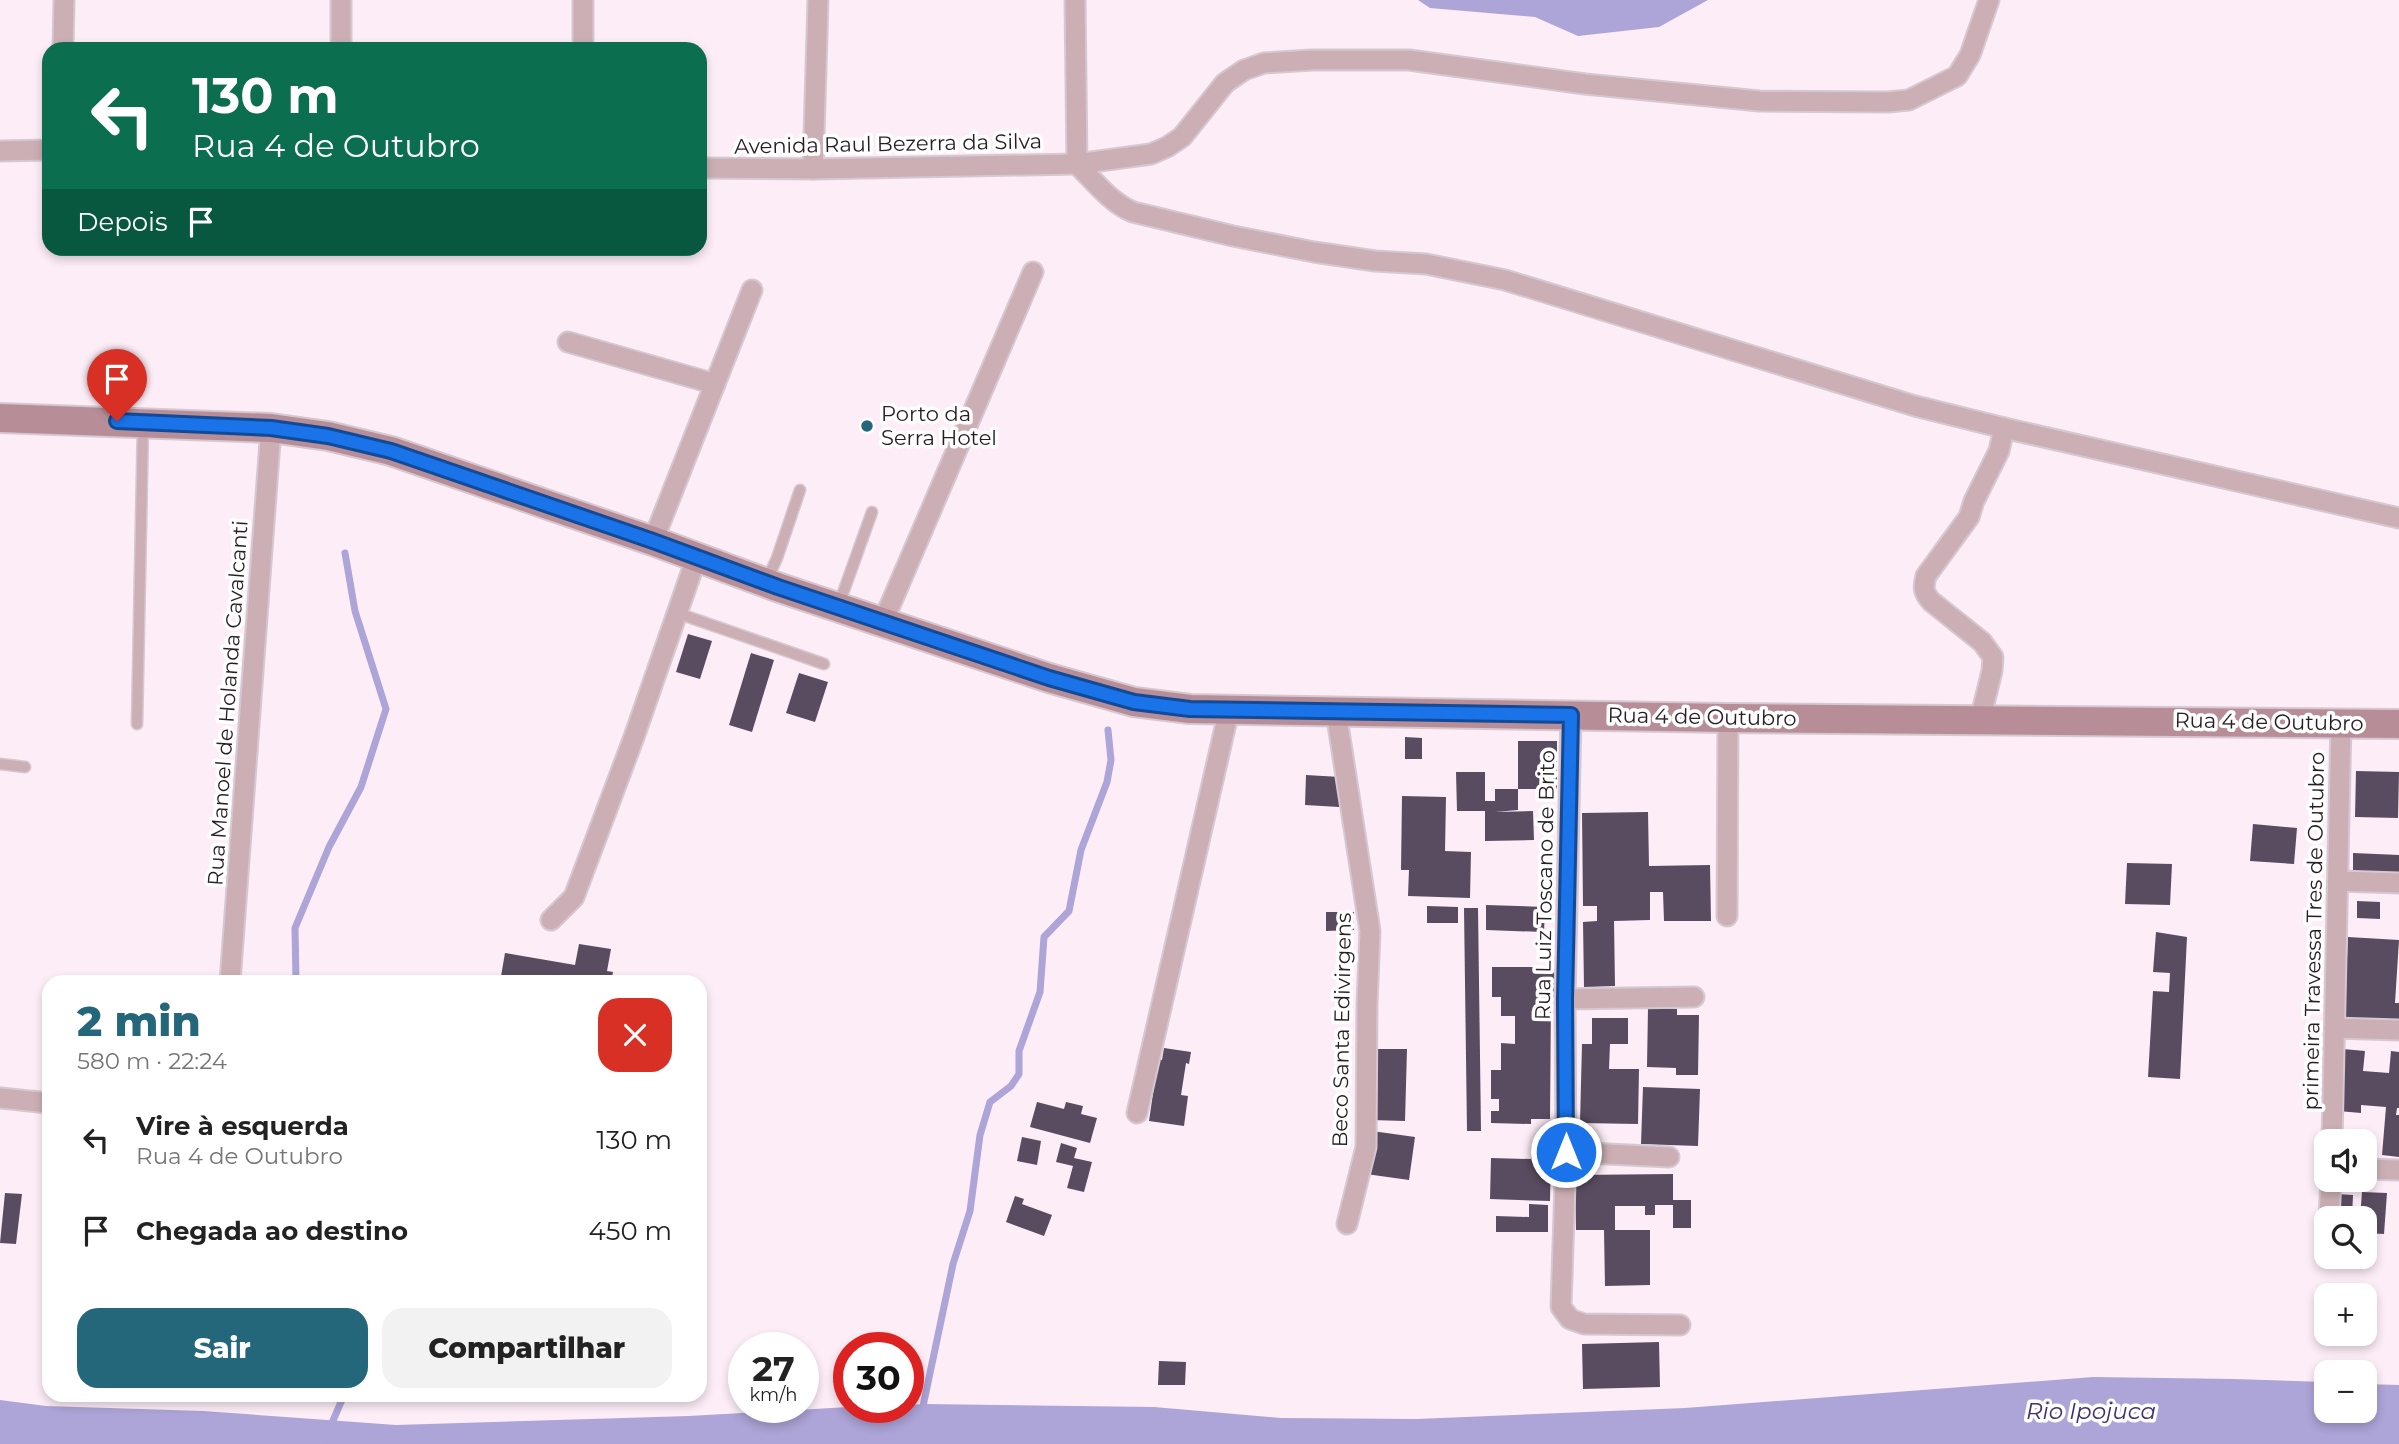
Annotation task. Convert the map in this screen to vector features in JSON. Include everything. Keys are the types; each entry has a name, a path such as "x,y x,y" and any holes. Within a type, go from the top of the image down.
{"main road":[{"name":"Rua 4 de Outubro","path":"0,418 271,428 328,436 391,451 838,607 1049,678 1134,702 1190,709 1336,712 2399,724"}],"street":[{"path":"63,42 64,0"},
{"path":"341,0 341,42"},
{"path":"583,0 583,42"},
{"path":"813,169 818,0"},
{"path":"1075,0 1077,164 1122,208 1233,236 1314,252 1375,261 1426,264 1505,280 1915,406 2399,518"},
{"name":"Avenida Raul Bezerra da Silva","path":"707,168 813,169 1077,164 1151,153 1182,137 1225,83 1244,70 1264,63 1312,60 1409,60 1585,84 1759,101 1909,100 1957,76 1970,55 1989,0"},
{"path":"0,150 42,150"},
{"path":"883,622 1033,272"},
{"path":"653,541 752,290"},
{"path":"568,342 715,384"},
{"name":"Rua Manoel de Holanda Cavalcanti","path":"231,975 271,428"},
{"path":"1980,720 1993,657 1983,642 1925,595 1923,586 1926,576 1969,517 1999,451 2004,428"},
{"path":"551,920 573,897 634,737 696,556"},
{"path":"1137,1113 1229,710"},
{"name":"Beco Santa Edivirgens","path":"1336,712 1370,931 1366,1147 1347,1224"},
{"name":"Rua Luiz Toscano de Brito","path":"1571,715 1565,999 1566,1152 1561,1307 1570,1319 1584,1324 1680,1325"},
{"path":"1727,916 1728,718"},
{"name":"primeira Travessa Tres de Outubro","path":"2332,1129 2341,723"},
{"path":"2339,881 2399,883"},
{"path":"1565,999 1694,997"},
{"path":"2333,1028 2399,1030"},
{"path":"0,1098 42,1102"},
{"path":"1566,1152 1669,1157"},
{"path":"2377,1169 2399,1170"}],"lane":[{"path":"137,724 143,423"},
{"path":"766,582 800,490"},
{"path":"838,607 872,512"},
{"path":"677,613 824,664"},
{"path":"0,764 25,766"}],"water":[{"path":"1418,0 1708,0 1659,27 1578,36 1535,17 1430,8"},
{"name":"Rio Ipojuca","path":"2093,1377 2234,1379 2314,1382 2314,1423 2377,1423 2377,1384 2399,1385 2399,1444 0,1444 0,1400 46,1406 203,1411 396,1425 728,1414 728,1423 819,1423 819,1409 833,1408 833,1423 924,1423 925,1404 1154,1407 1281,1418 1417,1419 1685,1408"}],"building":[{"path":"688,634 712,641 700,679 676,672"},
{"path":"751,653 774,660 752,732 729,725"},
{"path":"799,673 828,682 815,722 786,713"},
{"path":"1405,737 1422,738 1422,759 1405,759"},
{"path":"1518,741 1557,741 1557,789 1518,789"},
{"path":"2356,771 2399,772 2398,818 2355,817"},
{"path":"1456,772 1485,772 1485,801 1495,801 1495,789 1518,789 1518,810 1495,812 1533,811 1534,840 1485,841 1485,811 1457,811"},
{"path":"1306,775 1340,777 1339,807 1305,805"},
{"path":"1402,796 1446,797 1445,851 1471,852 1470,898 1408,896 1409,870 1401,870"},
{"path":"1648,812 1649,866 1710,865 1711,921 1664,921 1663,892 1650,892 1650,920 1614,921 1615,986 1584,987 1583,922 1597,921 1597,906 1583,906 1582,813"},
{"path":"2253,824 2297,828 2294,864 2250,861"},
{"path":"2353,853 2399,855 2399,879 2353,878"},
{"path":"2127,863 2172,864 2170,905 2125,904"},
{"path":"2357,901 2380,902 2380,919 2357,918"},
{"path":"1486,905 1545,907 1544,932 1486,930"},
{"path":"1427,906 1458,907 1458,923 1427,923"},
{"path":"1464,908 1478,908 1481,1131 1467,1131"},
{"path":"1326,912 1354,912 1354,930 1326,931"},
{"path":"2156,932 2187,937 2180,1079 2148,1077 2153,991 2169,992 2170,973 2153,972"},
{"path":"2348,937 2399,940 2395,1003 2399,1003 2399,1026 2344,1022"},
{"path":"579,944 611,949 607,971 613,972 612,975 501,975 505,953 575,965"},
{"path":"1492,967 1554,967 1554,998 1551,997 1550,1119 1531,1119 1531,1124 1491,1123 1491,1111 1499,1111 1499,1099 1491,1099 1491,1070 1501,1070 1501,1043 1515,1044 1515,1016 1501,1016 1501,997 1492,997"},
{"path":"1648,1008 1677,1009 1677,1015 1699,1015 1698,1075 1676,1075 1676,1068 1647,1067"},
{"path":"1592,1018 1628,1018 1628,1044 1610,1044 1609,1069 1639,1069 1638,1124 1580,1123 1582,1044 1592,1044"},
{"path":"1164,1048 1191,1052 1189,1064 1186,1063 1181,1095 1188,1096 1184,1126 1149,1121 1158,1059 1162,1060"},
{"path":"1372,1049 1407,1049 1405,1121 1371,1120"},
{"path":"2343,1049 2365,1051 2363,1071 2389,1073 2391,1051 2399,1052 2399,1108 2396,1115 2399,1115 2399,1157 2382,1155 2386,1107 2361,1105 2361,1113 2338,1111"},
{"path":"1643,1087 1700,1089 1698,1146 1641,1144"},
{"path":"1037,1102 1064,1109 1066,1102 1083,1106 1081,1114 1097,1118 1090,1143 1030,1127"},
{"path":"1372,1131 1415,1137 1409,1180 1366,1174"},
{"path":"1022,1137 1041,1141 1037,1165 1017,1161"},
{"path":"1061,1143 1077,1148 1074,1158 1092,1162 1084,1192 1067,1188 1073,1166 1056,1162"},
{"path":"1532,1144 1551,1145 1550,1201 1490,1199 1491,1158 1531,1159"},
{"path":"1673,1174 1673,1200 1691,1200 1691,1228 1673,1228 1673,1205 1655,1205 1655,1215 1645,1215 1645,1206 1615,1206 1615,1230 1650,1230 1650,1285 1605,1286 1604,1230 1576,1230 1575,1175"},
{"path":"2362,1192 2387,1193 2384,1234 2377,1234 2377,1206 2361,1206"},
{"path":"5,1193 22,1194 16,1244 0,1243"},
{"path":"2336,1194 2353,1195 2353,1206 2336,1206"},
{"path":"1015,1196 1024,1199 1022,1204 1052,1215 1044,1236 1006,1222"},
{"path":"1529,1204 1548,1205 1548,1232 1496,1232 1496,1216 1529,1217"},
{"path":"1659,1342 1660,1387 1583,1389 1582,1344"},
{"path":"1159,1361 1186,1362 1185,1385 1158,1385"}],"waterway":[{"path":"296,975 295,928 329,847 361,787 386,709 355,611 345,553"},
{"path":"924,1402 953,1264 970,1211 980,1135 990,1102 1011,1086 1019,1074 1019,1051 1040,992 1044,937 1069,911 1081,850 1107,782 1111,760 1108,730"},
{"path":"323,1444 341,1402"}],"place":[{"name":"Porto da Serra Hotel","path":"867,426"}],"route":[{"path":"117,421 271,428 328,436 391,451 778,587 1049,678 1134,702 1190,709 1571,715 1565,999 1566,1152"}]}
